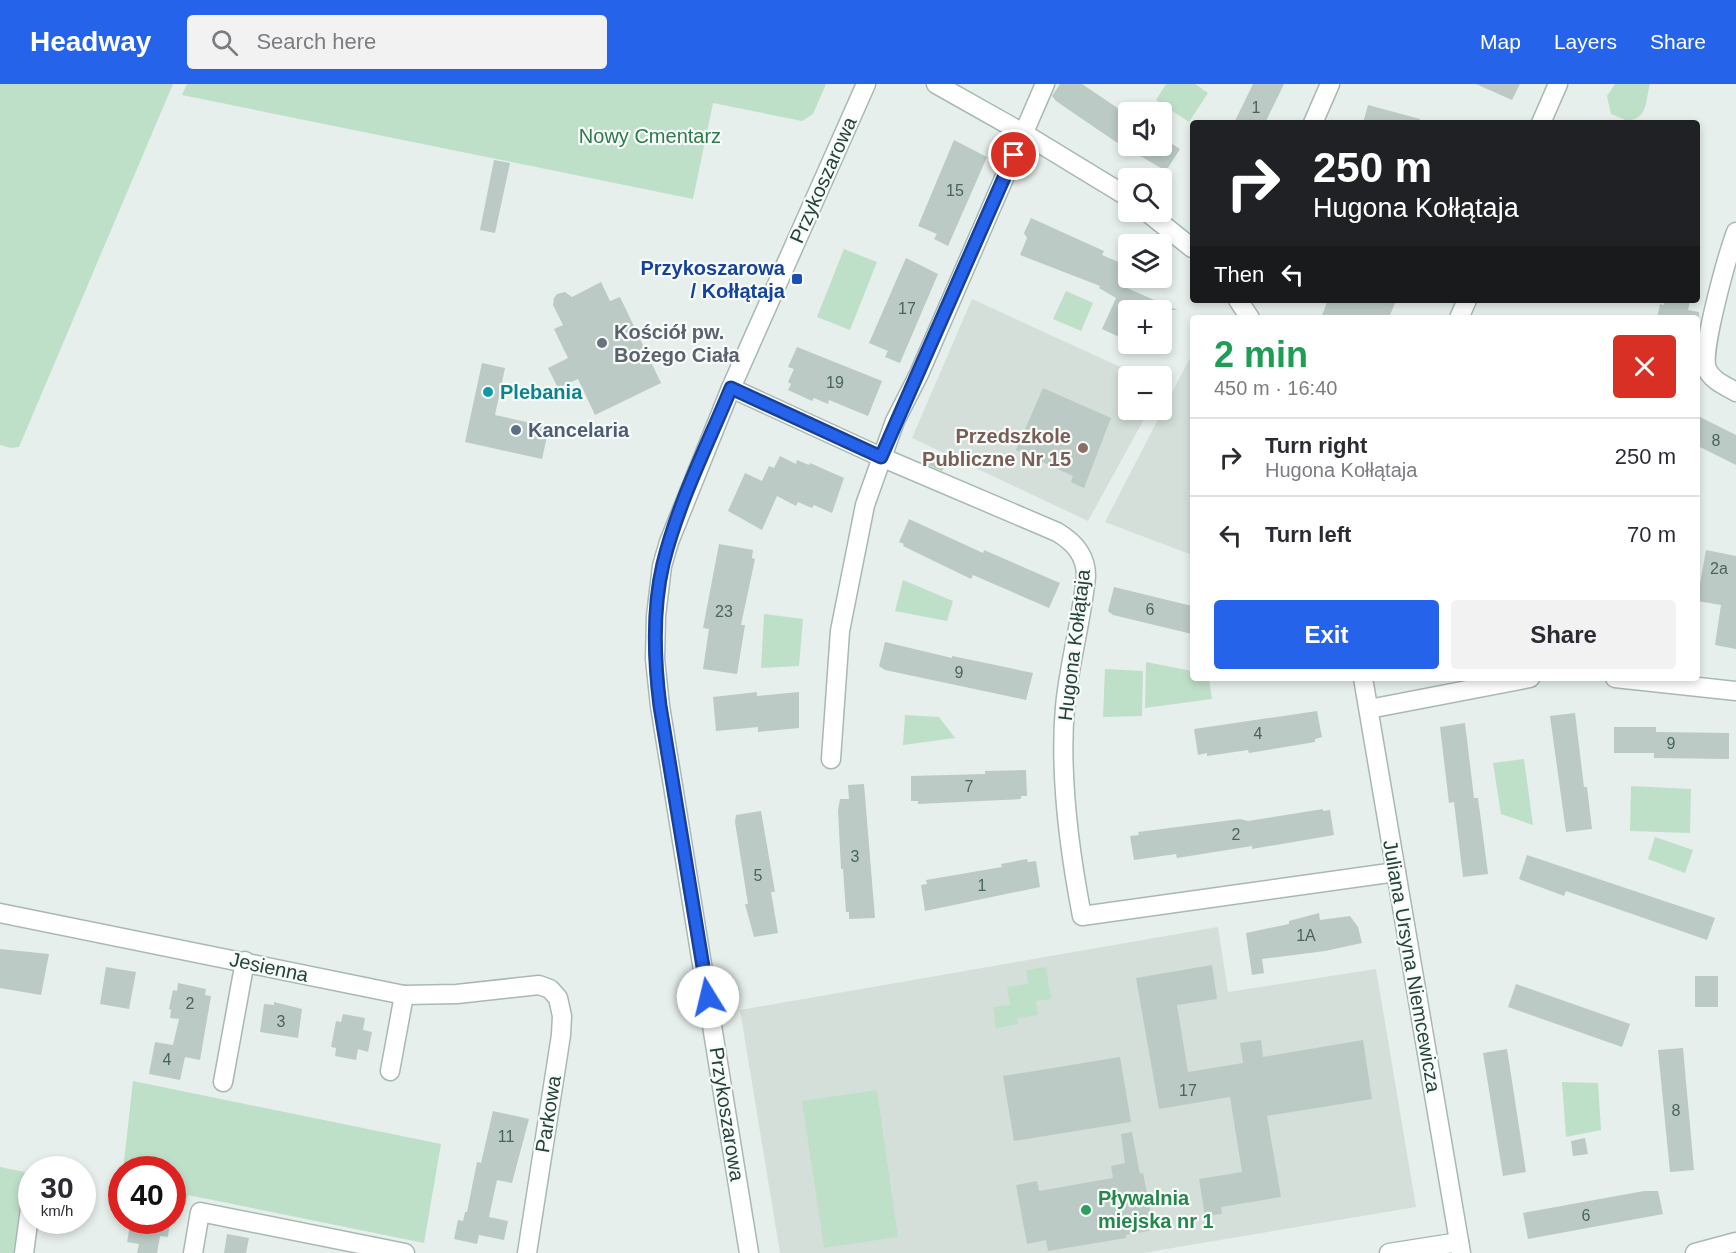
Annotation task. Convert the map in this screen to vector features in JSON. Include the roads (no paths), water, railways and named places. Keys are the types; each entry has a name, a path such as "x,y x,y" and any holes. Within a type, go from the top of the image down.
{"street":[{"name":"Przykoszarowa","path":"749,1253 660,706 654,641 658,591 669,542 731,388 866,84"},
{"path":"936,84 1023,133 1118,191"},
{"path":"831,759 836,676 847,585 865,505 881,457 1045,84"},
{"path":"1314,120 1330,84"},
{"path":"1542,120 1558,84"},
{"path":"1160,222 1190,246"},
{"path":"1736,232 1717,300 1706,367 1712,378 1736,392"},
{"name":"Hugona Kołłątaja","path":"731,388 881,457 1057,532 1073,543 1084,561 1085,591 1072,655 1064,729 1067,809 1082,916 1396,872"},
{"name":"Juliana Ursyna Niemcewicza","path":"1364,681 1460,1247"},
{"path":"1368,709 1514,681"},
{"path":"1641,681 1736,692"},
{"name":"Jesienna","path":"0,913 405,995 457,994 539,985"},
{"path":"223,1082 245,962"},
{"name":"Parkowa","path":"526,1253 562,1017 558,998 550,989 539,985"},
{"path":"390,1071 405,995"},
{"path":"193,1253 200,1212 364,1249 405,1253"},
{"path":"24,1253 27,1234"},
{"path":"1695,1253 1736,1242"},
{"path":"1389,1253 1460,1247"}],"place":[{"name":"Przykoszarowa / Kołłątaja","path":"797,279"},
{"name":"Kościół pw. Bożego Ciała","path":"602,343"},
{"name":"Plebania","path":"488,392"},
{"name":"Kancelaria","path":"516,430"},
{"name":"Przedszkole Publiczne Nr 15","path":"1083,448"},
{"name":"Pływalnia miejska nr 1","path":"1086,1210"}],"park label":[{"name":"Nowy Cmentarz","path":"650,136"}]}
